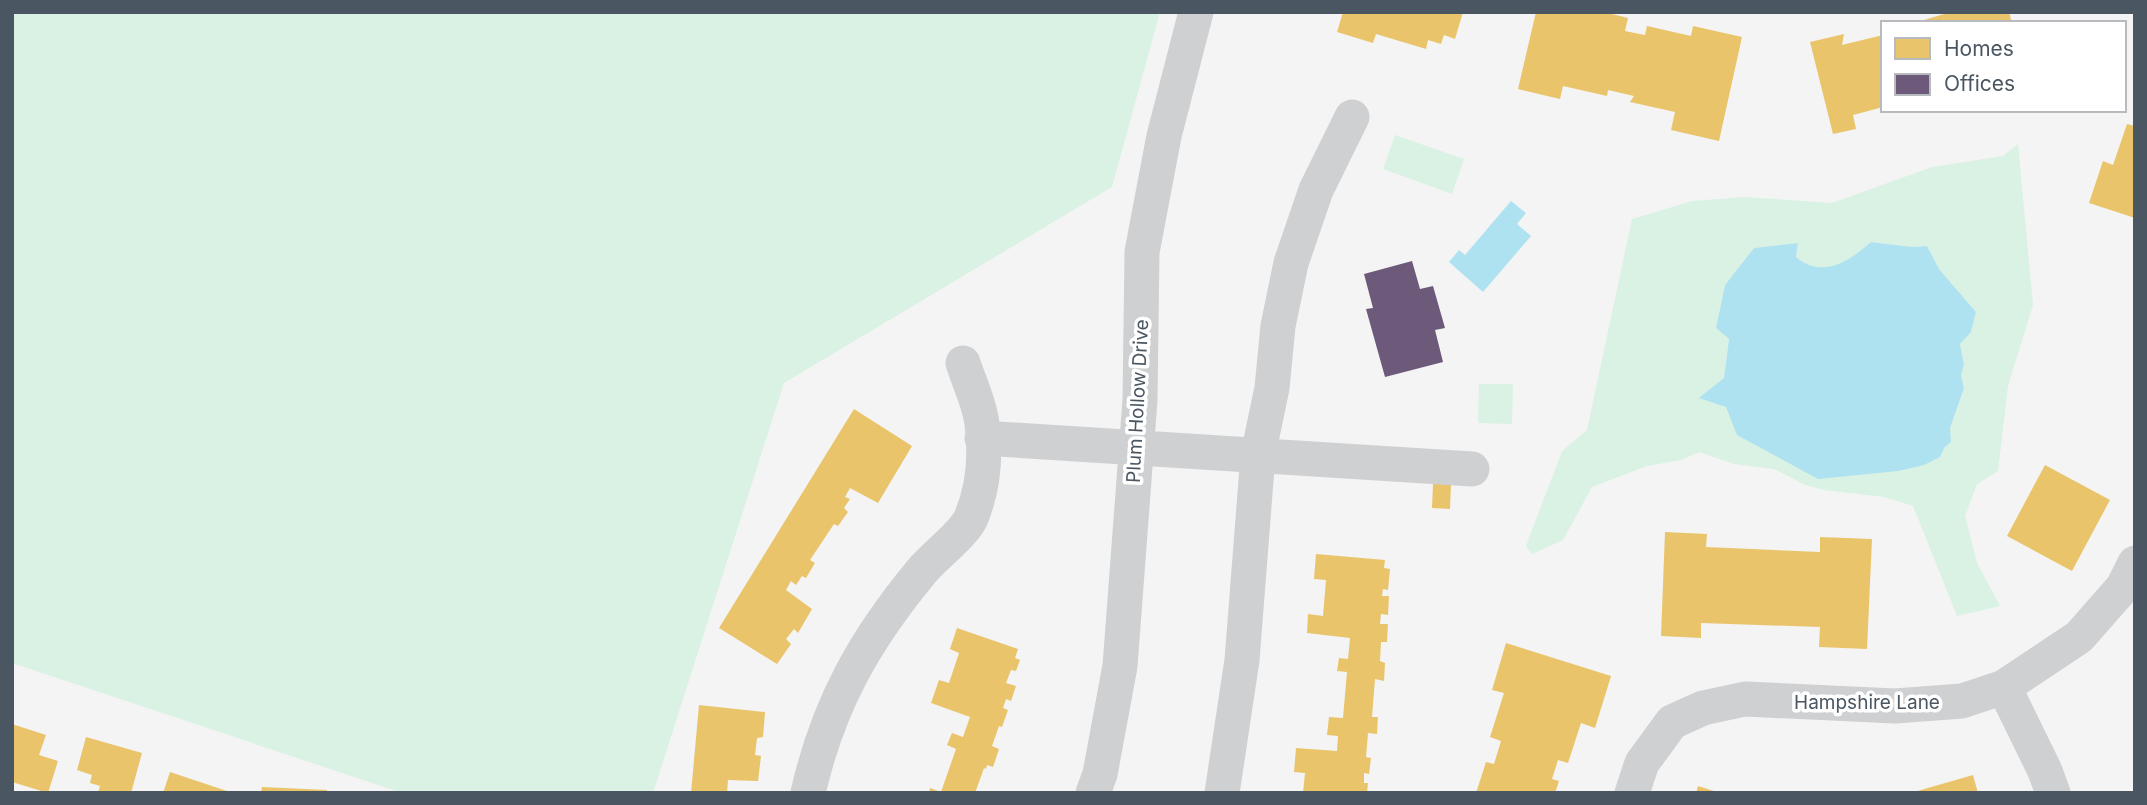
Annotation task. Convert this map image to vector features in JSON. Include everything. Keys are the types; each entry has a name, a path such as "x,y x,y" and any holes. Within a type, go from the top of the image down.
{"street":[{"name":"Plum Hollow Drive","path":"1093,793 1100,774 1120,666 1140,400 1142,252 1164,136 1196,12"},
{"path":"1222,793 1242,660 1258,455 1272,388 1278,326 1291,263 1316,190 1352,117"},
{"path":"808,793 818,751 845,683 880,624 922,570 970,521 983,479 982,423 963,363"},
{"path":"982,438 1472,469"},
{"name":"Hampshire Lane","path":"1632,793 1642,762 1672,722 1703,708 1745,699 1895,706 1962,701 2004,687 2079,637 2123,586 2135,563"},
{"path":"2004,687 2053,793"}],"green space":[{"path":"12,12 1160,12 1112,187 784,383 653,793 402,793 12,663"},
{"path":"1395,135 1464,159 1452,194 1383,169"},
{"path":"2018,144 2033,305 2008,386 1998,471 1977,484 1965,516 1977,563 2000,606 1957,616 1913,506 1884,497 1824,490 1805,485 1774,469 1734,464 1699,452 1681,460 1647,466 1592,487 1563,540 1532,554 1526,546 1562,451 1587,430 1632,219 1692,201 1746,197 1832,203 1932,167 2003,156","holes":["1871,242 1927,246 1939,269 1976,312 1971,332 1960,344 1964,388 1950,428 1950,442 1944,448 1700,398 1724,378 1729,339 1716,328 1725,285 1754,248 1798,243 1796,257 1816,267 1826,267 1845,261"]},
{"path":"1479,384 1513,384 1512,424 1478,423"}],"water":[{"path":"1511,201 1526,213 1517,224 1531,236 1483,292 1449,262 1459,250 1465,255"},
{"path":"1871,242 1927,246 1939,269 1976,312 1971,332 1960,344 1964,388 1950,428 1951,442 1940,457 1924,465 1898,471 1818,479 1737,435 1726,407 1699,398 1724,378 1729,339 1716,328 1725,285 1754,248 1798,243 1796,257 1816,267 1826,267 1853,256"}],"building: Homes":[{"path":"1343,12 1463,12 1455,39 1444,35 1441,44 1428,40 1426,49 1376,34 1373,43 1337,32"},
{"path":"1536,12 1604,12 1628,18 1625,31 1645,35 1647,26 1691,36 1693,26 1742,37 1719,141 1671,130 1675,112 1630,102 1634,96 1608,90 1607,96 1563,86 1560,99 1518,89"},
{"path":"1951,12 2009,12 2011,21 1921,21"},
{"path":"1844,34 1842,45 1881,35 1881,108 1853,115 1856,129 1833,134 1810,42"},
{"path":"2127,124 2135,126 2135,218 2089,203 2103,161 2113,165"},
{"path":"854,409 912,446 878,503 850,488 845,497 850,499 844,508 848,512 838,526 834,524 810,560 815,563 806,578 802,576 796,585 791,581 786,590 812,609 798,633 794,629 786,639 791,644 777,664 719,628"},
{"path":"2045,465 2110,500 2072,571 2007,536"},
{"path":"1433,484 1451,484 1450,509 1432,508"},
{"path":"1665,532 1707,534 1706,547 1820,552 1820,537 1872,539 1867,649 1819,647 1820,627 1701,623 1701,638 1661,636"},
{"path":"1316,554 1385,560 1384,568 1390,569 1388,590 1383,589 1382,596 1389,596 1388,615 1381,614 1380,624 1388,624 1387,642 1381,642 1380,661 1385,663 1384,681 1375,679 1372,717 1378,717 1377,734 1368,733 1366,757 1371,758 1369,774 1364,773 1364,783 1368,783 1367,793 1303,793 1305,773 1294,772 1296,748 1337,751 1338,736 1327,735 1329,717 1343,718 1347,672 1337,671 1339,658 1348,659 1350,638 1307,633 1308,614 1323,616 1326,580 1314,579"},
{"path":"957,628 1018,649 1015,658 1020,660 1016,671 1011,670 1006,683 1016,686 1011,701 1006,699 1003,708 1008,710 992,746 999,749 993,767 987,765 986,769 984,768 975,793 929,793 930,788 941,792 956,749 947,745 952,733 963,737 970,717 931,703 939,680 949,683 959,653 950,649"},
{"path":"1506,643 1611,676 1595,728 1581,723 1568,763 1558,760 1552,779 1559,781 1555,793 1476,793 1486,762 1494,764 1501,741 1490,737 1504,693 1492,690"},
{"path":"699,705 765,712 763,737 757,738 755,755 761,756 758,781 728,780 727,793 691,793"},
{"path":"12,724 46,735 39,755 58,761 48,793 12,782"},
{"path":"86,737 142,753 131,793 98,793 100,786 90,783 92,775 77,770"},
{"path":"170,772 230,792 230,793 163,793"},
{"path":"1973,775 1978,793 1914,793 1914,792"},
{"path":"1698,786 1717,792 1717,793 1696,793"},
{"path":"262,787 327,790 327,793 261,793"}],"building: Offices":[{"path":"1412,261 1420,289 1433,286 1445,328 1435,330 1443,362 1385,377 1366,309 1373,308 1364,274"}]}
